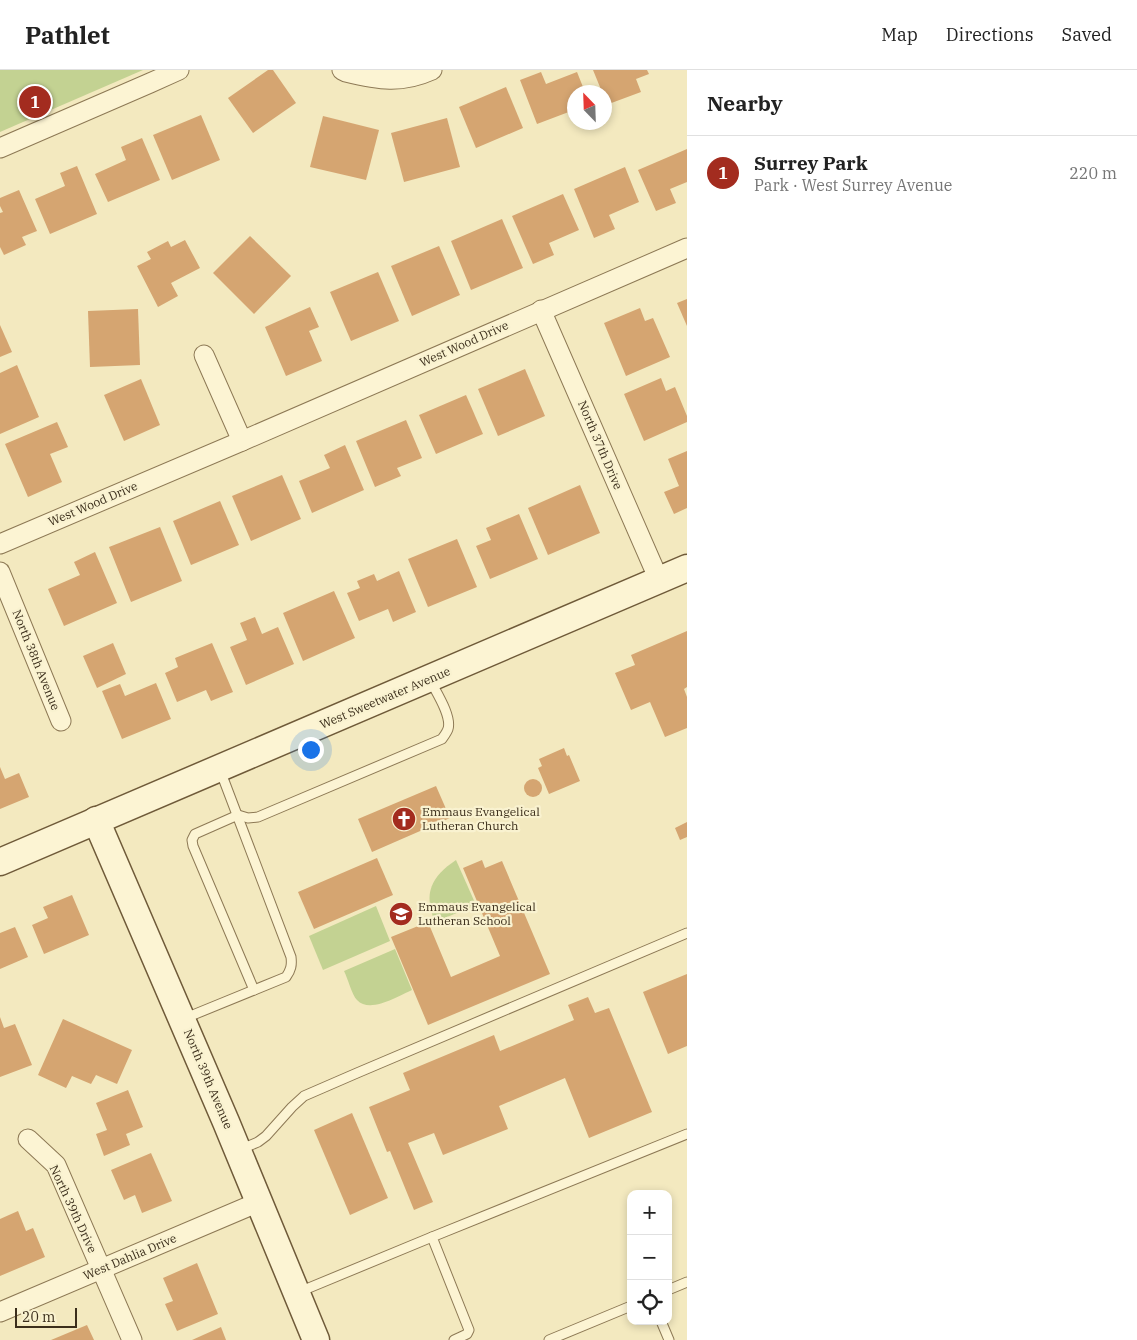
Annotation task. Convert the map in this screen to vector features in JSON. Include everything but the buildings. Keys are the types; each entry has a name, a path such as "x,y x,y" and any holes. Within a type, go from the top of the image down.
{"street":[{"path":"0,148 179,70"},
{"path":"342,70 376,79 397,80 421,75 432,70"},
{"name":"West Wood Drive","path":"0,544 687,248"},
{"name":"North 37th Drive","path":"541,310 659,580"},
{"path":"204,355 242,441"},
{"name":"West Sweetwater Avenue","path":"0,862 687,568"},
{"name":"North 38th Avenue","path":"0,572 61,721"},
{"name":"North 39th Avenue","path":"96,820 238,1150 316,1340"},
{"name":"North 39th Drive","path":"28,1139 56,1165 132,1340"},
{"name":"West Dahlia Drive","path":"0,1312 259,1202"}],"lane":[{"path":"254,990 193,846 192,840 195,834 238,815 248,818 258,817 442,740 448,729 448,720 429,679"},
{"path":"182,1020 286,977 290,970 291,957 219,768"},
{"path":"238,1150 258,1142 266,1136 304,1096 687,933"},
{"path":"296,1293 687,1134"},
{"path":"432,1237 469,1330 467,1334 454,1340"},
{"path":"672,1288 687,1282"},
{"path":"549,1340 627,1308"},
{"path":"663,1325 669,1340"}],"green space":[{"path":"0,70 143,70 0,132"},
{"path":"456,860 476,905 435,922 430,902 432,886 440,873"},
{"path":"376,906 390,941 323,970 309,936"},
{"path":"395,949 412,990 376,1005 363,1004 355,998 344,971"}],"place":[{"name":"Surrey Park","path":"35,102"},
{"name":"Emmaus Evangelical Lutheran Church","path":"404,819"},
{"name":"Emmaus Evangelical Lutheran School","path":"401,914"}]}
